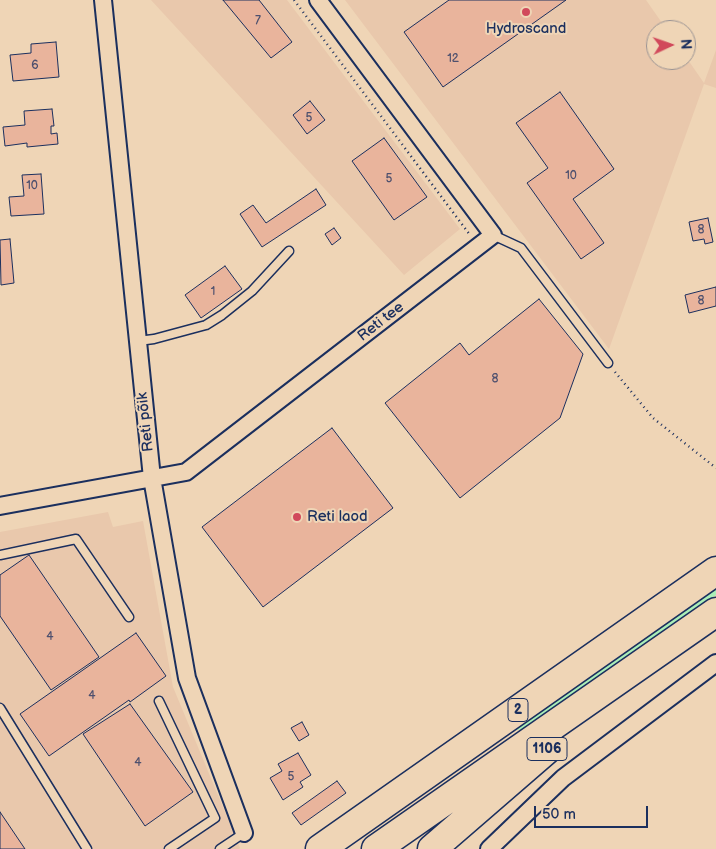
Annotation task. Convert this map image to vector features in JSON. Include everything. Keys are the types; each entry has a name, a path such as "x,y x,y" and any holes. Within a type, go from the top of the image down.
{"highway":[{"name":"2","path":"320,849 716,571"},
{"name":"2","path":"376,849 716,612"},
{"name":"1106","path":"432,849 553,744 635,684 663,649"}],"street":[{"name":"Reti põik","path":"103,0 152,478 188,678 244,833"},
{"path":"318,0 493,235"},
{"name":"Reti tee","path":"0,506 186,472 493,235"},
{"path":"489,849 563,778 716,664"}],"lane":[{"path":"493,235 521,248 608,363"},
{"path":"138,341 179,333 214,320 252,291 289,250"},
{"path":"0,555 76,540 129,618"},
{"path":"159,702 215,818 169,849"},
{"path":"0,708 86,849"},
{"path":"220,849 244,833"}],"path":[{"path":"294,0 479,246"},
{"path":"608,363 653,418 716,468"}],"shaded area":[{"path":"151,0 287,0 460,229 404,275"},
{"path":"345,0 646,0 660,20 646,20 646,70 695,70 704,83 716,50 716,88 704,84 609,349"},
{"path":"108,512 113,527 143,521 173,687 239,849 0,849 0,532"}],"green space":[{"path":"716,587 716,595 524,729 511,731"}],"building":[{"path":"223,0 259,0 292,42 271,58"},
{"path":"449,0 566,0 443,87 404,32"},
{"path":"56,42 59,77 13,81 10,55 31,53 31,44"},
{"path":"560,92 614,169 573,199 604,243 581,259 527,183 548,168 516,123"},
{"path":"310,101 325,120 307,134 293,115"},
{"path":"52,109 54,126 51,126 51,134 57,133 58,144 27,147 27,143 5,146 3,127 25,125 24,111"},
{"path":"384,138 427,197 394,220 352,161"},
{"path":"41,174 44,214 11,216 9,197 24,196 22,175"},
{"path":"316,189 326,205 262,247 240,214 253,205 266,223"},
{"path":"708,218 713,242 705,244 704,239 693,241 689,222"},
{"path":"334,228 341,238 332,245 325,234"},
{"path":"10,239 14,283 1,285 0,240"},
{"path":"225,266 242,289 201,318 185,295"},
{"path":"716,287 716,306 689,313 685,295"},
{"path":"539,299 583,354 560,418 460,498 385,403 460,343 469,355"},
{"name":"Reti laod","path":"332,428 393,508 263,607 202,527"},
{"path":"29,555 99,657 51,690 0,616 0,575"},
{"path":"136,633 166,676 49,756 20,714"},
{"path":"130,704 193,792 145,826 83,734"},
{"path":"302,722 309,735 299,741 291,728"},
{"path":"298,753 311,775 300,782 303,787 283,800 270,778 282,771 278,764"},
{"path":"337,781 346,793 301,825 292,813"},
{"path":"0,812 25,849 0,849"}],"place":[{"name":"Hydroscand","path":"526,12"},
{"name":"Reti laod","path":"297,517"}]}
